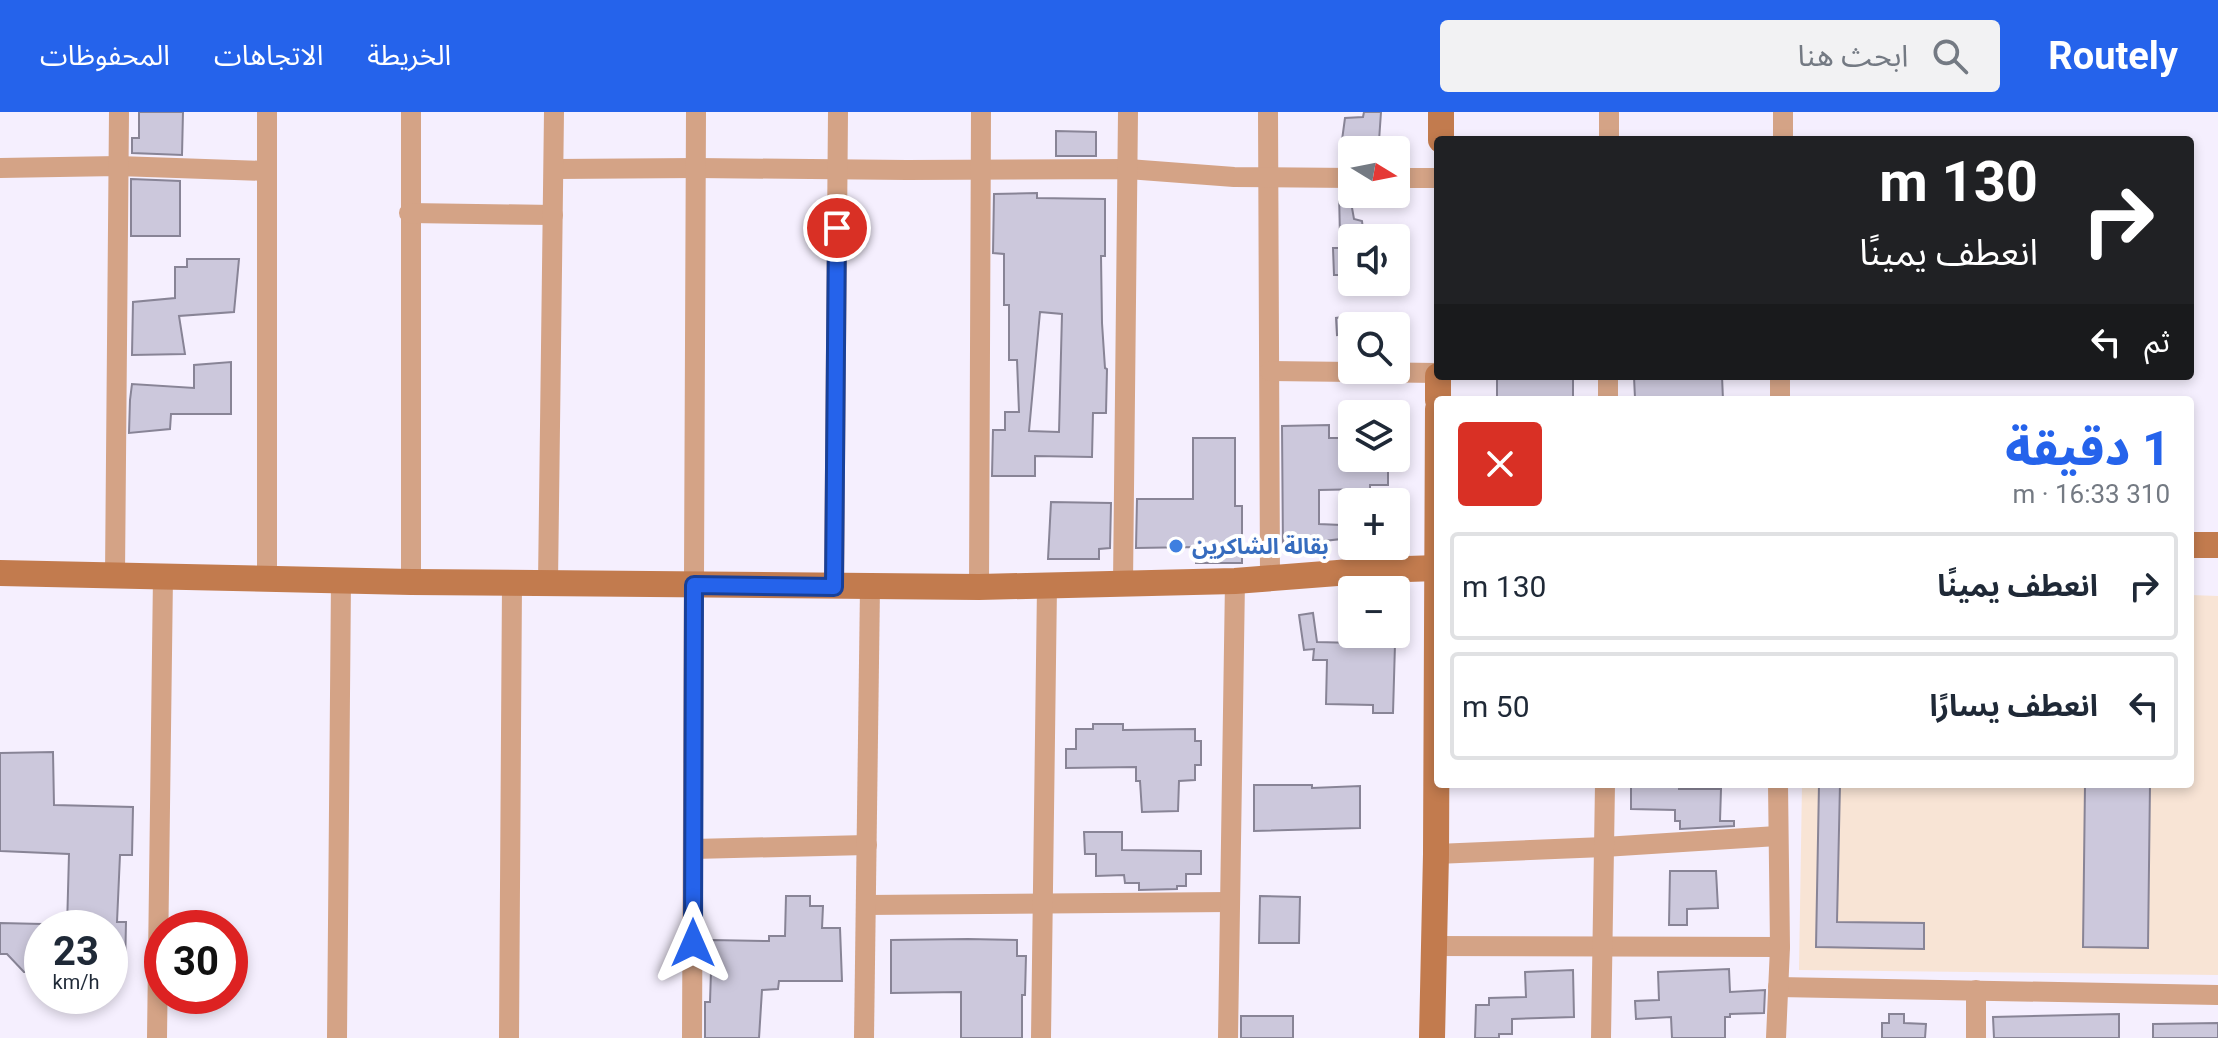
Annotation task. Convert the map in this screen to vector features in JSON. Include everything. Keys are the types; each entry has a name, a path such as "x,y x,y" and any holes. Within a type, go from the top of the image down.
{"street":[{"path":"115,575 119,112"},
{"path":"267,112 267,580"},
{"path":"411,112 411,582"},
{"path":"548,583 554,112"},
{"path":"692,1038 696,112"},
{"path":"834,587 838,112"},
{"path":"979,587 981,112"},
{"path":"1123,584 1128,112"},
{"path":"1268,112 1270,578"},
{"path":"1441,112 1441,136"},
{"path":"1609,112 1609,136"},
{"path":"1783,112 1783,136"},
{"path":"0,168 118,166 267,171"},
{"path":"555,169 1128,169 1209,176 1338,178"},
{"path":"1410,178 1434,178"},
{"path":"409,213 553,215"},
{"path":"1270,371 1434,374"},
{"path":"2194,545 2218,545"},
{"path":"0,573 267,580 979,587 1235,581 1434,568"},
{"path":"157,1038 163,576"},
{"path":"337,1038 341,580"},
{"path":"1228,1038 1235,581"},
{"path":"509,1038 512,583"},
{"path":"1041,1038 1047,586"},
{"path":"864,1038 870,587"},
{"path":"1432,1038 1436,788"},
{"path":"1601,1038 1605,788"},
{"path":"1776,1038 1780,947 1778,788"},
{"path":"1436,854 1777,836"},
{"path":"693,849 867,845"},
{"path":"866,905 1230,902"},
{"path":"1433,946 1780,947"},
{"path":"1778,987 2218,995"},
{"path":"1976,990 1976,1038"}],"shaded area":[{"path":"2194,595 2218,596 2218,975 1799,970 1802,788 2194,788"}],"building":[{"path":"139,112 183,112 182,155 132,153 132,138 139,138"},
{"path":"1364,112 1381,112 1379,136 1343,136 1345,118 1363,117"},
{"path":"1056,131 1096,132 1096,156 1056,156"},
{"path":"131,179 180,181 180,236 131,236"},
{"path":"1037,193 1037,198 1105,199 1105,256 1101,256 1102,323 1107,369 1106,413 1093,413 1092,457 1035,456 1035,476 992,476 993,430 1005,430 1005,412 1019,412 1017,360 1009,360 1009,305 1004,305 1004,254 993,253 994,194","holes":["1040,312 1062,314 1059,432 1029,431"]},
{"path":"1339,208 1352,208 1354,219 1362,224 1340,224"},
{"path":"1333,248 1338,248 1338,275 1334,275"},
{"path":"187,259 239,259 234,312 179,316 185,354 132,355 133,302 175,298 175,267 187,267"},
{"path":"231,362 231,414 171,414 170,429 129,433 132,384 194,388 194,365"},
{"path":"1497,380 1573,380 1573,396 1497,396"},
{"path":"1634,380 1722,380 1723,396 1635,396"},
{"path":"1329,425 1329,438 1338,438 1338,472 1388,472 1388,485 1319,490 1319,524 1338,525 1338,539 1324,541 1324,552 1283,551 1282,426"},
{"path":"1193,438 1235,438 1235,506 1242,506 1242,563 1196,563 1196,547 1136,548 1137,499 1193,499"},
{"path":"1051,502 1111,503 1110,548 1099,549 1099,559 1048,559"},
{"path":"1313,613 1317,642 1338,643 1338,648 1395,648 1393,713 1373,713 1373,705 1326,704 1327,660 1313,660 1314,649 1304,650 1299,615"},
{"path":"1093,724 1123,724 1123,730 1195,729 1195,741 1201,741 1201,765 1195,765 1195,780 1179,781 1178,811 1142,812 1136,767 1066,768 1066,749 1076,749 1076,729 1093,729"},
{"path":"53,752 54,805 133,807 132,855 120,855 118,910 67,910 69,854 0,851 0,753"},
{"path":"1254,785 1312,785 1312,788 1360,786 1360,828 1254,831"},
{"path":"1631,788 1721,789 1720,821 1734,821 1734,826 1680,829 1680,821 1675,821 1675,810 1631,809"},
{"path":"1819,788 1840,788 1837,922 1924,923 1924,949 1816,947"},
{"path":"2085,788 2150,788 2148,948 2083,947"},
{"path":"1084,832 1122,832 1122,850 1201,851 1201,874 1186,874 1186,886 1177,886 1177,889 1139,890 1139,883 1125,883 1124,875 1096,876 1096,854 1085,854"},
{"path":"1670,871 1716,871 1718,908 1687,909 1687,925 1669,925"},
{"path":"786,896 810,896 810,906 823,906 822,928 840,928 842,981 779,981 778,989 762,990 759,1038 705,1038 705,1002 710,1002 712,940 769,941 769,936 785,936"},
{"path":"1260,896 1300,897 1299,943 1259,943"},
{"path":"0,923 24,924 24,972 7,954 0,954"},
{"path":"891,940 1017,940 1017,956 1026,956 1022,1038 961,1038 961,992 891,993"},
{"path":"1729,969 1730,992 1765,990 1764,1013 1730,1014 1730,1017 1725,1017 1725,1038 1672,1038 1671,1017 1636,1019 1635,1001 1659,1000 1658,972"},
{"path":"1573,970 1574,1017 1512,1019 1512,1034 1499,1034 1499,1038 1475,1038 1476,1005 1489,1005 1489,998 1526,997 1525,972"},
{"path":"1889,1014 1904,1014 1904,1023 1926,1024 1925,1038 1882,1038 1882,1023 1889,1023"},
{"path":"2119,1014 2119,1038 1994,1038 1993,1017"},
{"path":"1241,1016 1293,1016 1293,1038 1241,1038"},
{"path":"2218,1023 2218,1038 2153,1038 2153,1024"}],"place":[{"name":"بقالة الشاكرين","path":"1176,546"}],"route":[{"path":"693,943 694,585 834,587 837,228"}]}
